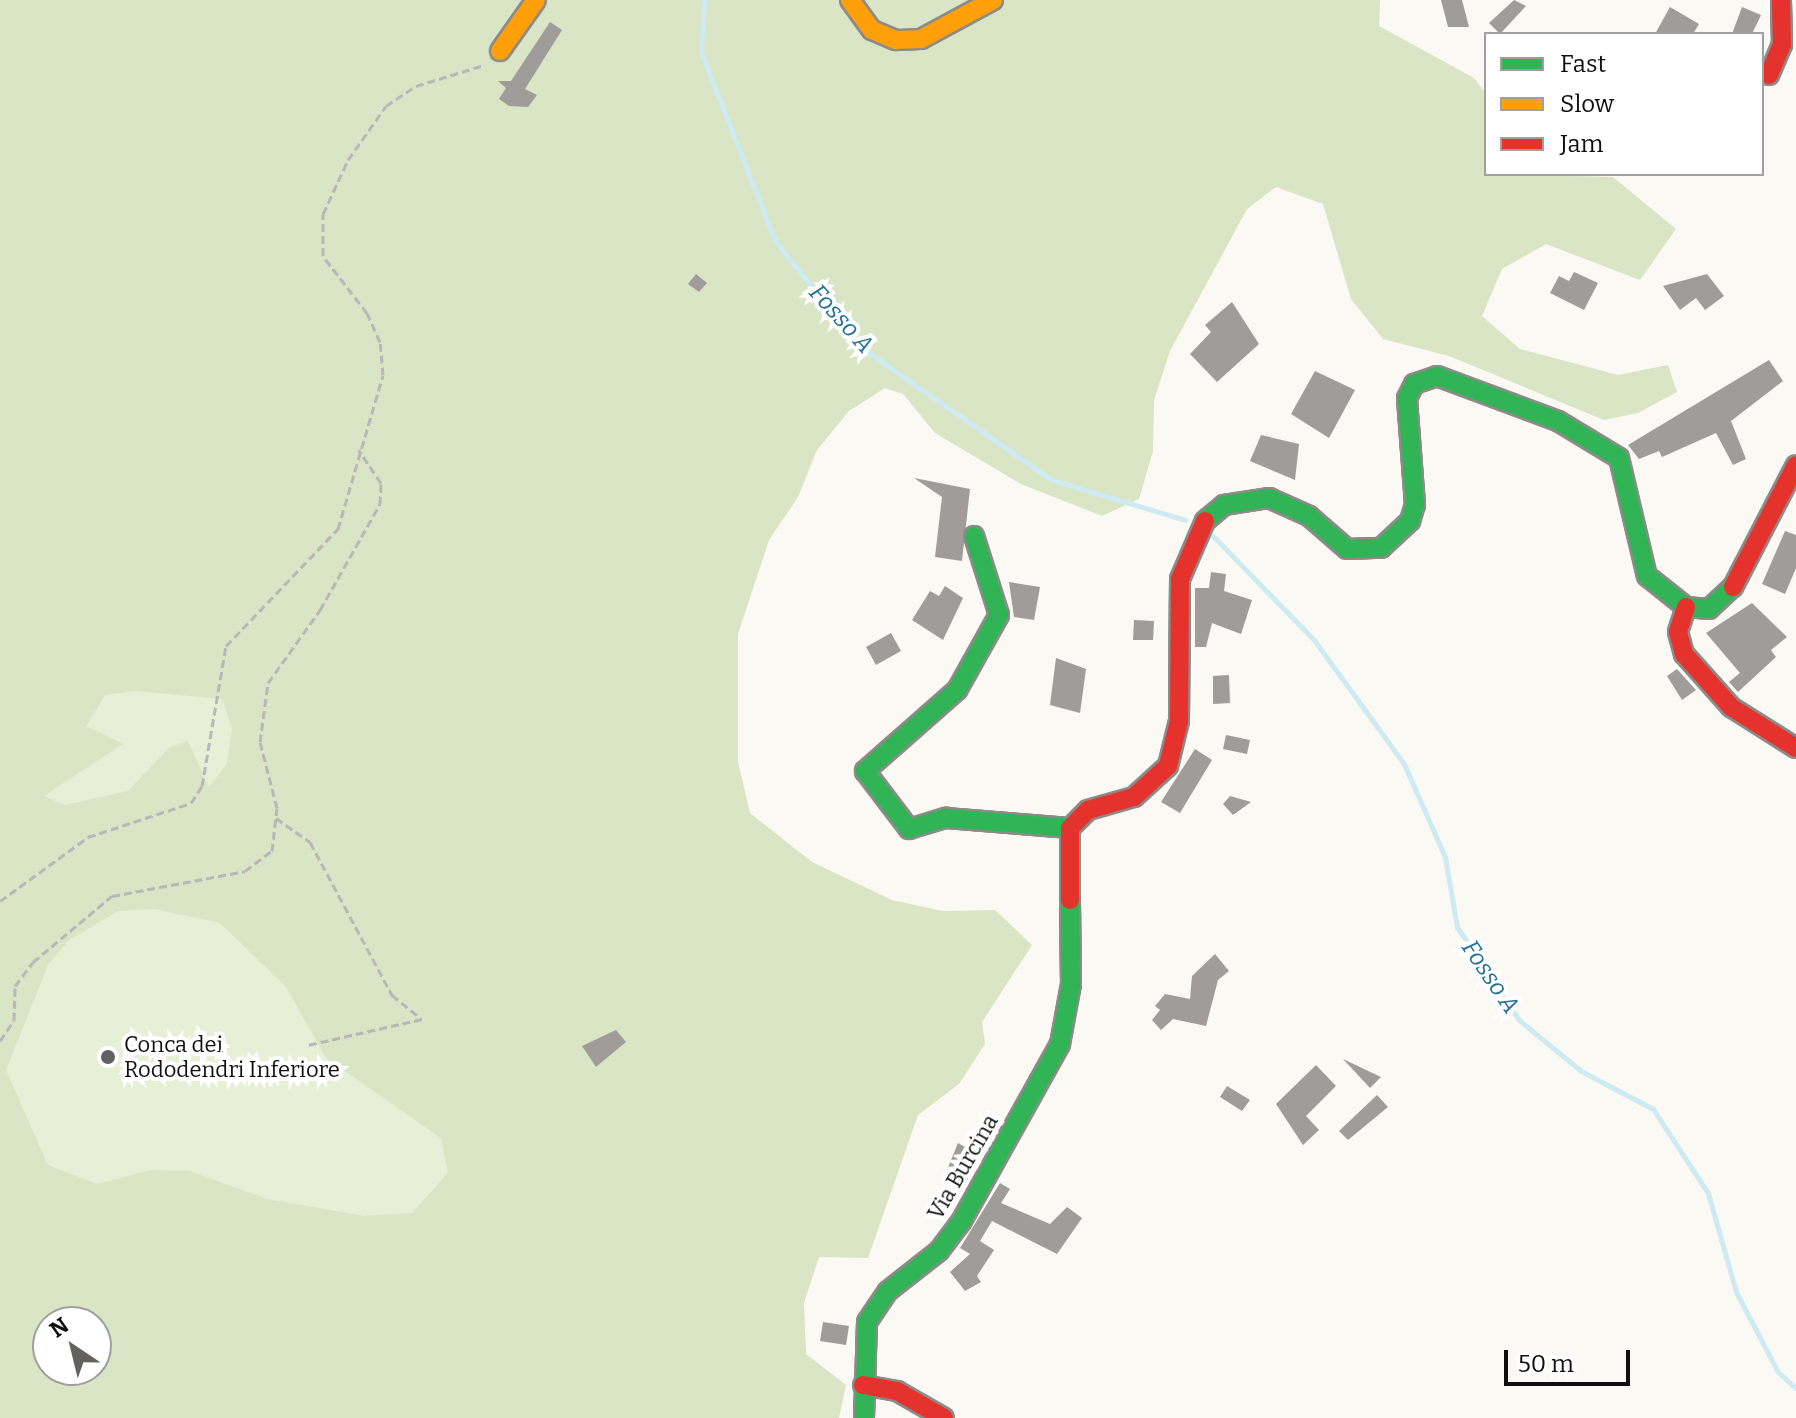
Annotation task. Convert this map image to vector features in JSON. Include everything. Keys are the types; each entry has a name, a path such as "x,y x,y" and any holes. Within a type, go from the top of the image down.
{"street":[{"path":"500,51 536,0"},
{"path":"850,0 872,30 896,40 921,39 993,0"},
{"path":"1769,75 1782,45 1781,0"},
{"path":"974,536 999,615 957,690 865,771 909,829 946,818 1070,828 1088,810 1134,797 1168,766 1179,721 1180,579 1207,517 1224,505 1269,498 1309,516 1347,549 1381,548 1410,521 1415,505 1406,413 1414,384 1425,378 1458,381 1558,421 1619,458 1647,576 1686,607 1709,609 1739,581 1796,465"},
{"path":"1686,607 1678,632 1684,654 1731,707 1796,748"},
{"name":"Via Burcina","path":"864,1418 864,1338 875,1307 961,1222 1060,1044 1067,1012 1070,828"},
{"path":"863,1385 897,1391 944,1418"}],"path":[{"path":"0,901 88,837 191,803 210,756 213,695 226,646 338,529 383,375 380,342 323,256 323,214 348,160 386,106 416,86 463,76 500,51"},
{"path":"0,1041 14,1020 15,986 91,912 137,888 256,867 272,851 276,818 260,742 268,683 320,610 380,504 381,483 359,450"},
{"path":"276,818 310,842 392,995 422,1019 308,1045"}],"green space":[{"path":"0,0 677,610 449,1229 112,1318 112,1306 32,1306 32,1318 0,1316"},
{"path":"0,0 1380,0 1379,26 1474,78 1484,91 1484,176 1613,177 1676,229 1640,280 1546,244 1502,269 1482,316 1520,349 1618,375 1668,365 1677,392 1638,413 1604,420 1449,356 1383,339 1351,299 1323,204 1276,187 1247,209 1170,351 1154,400 1153,451 1139,499 1102,516 1021,484 935,433 903,394 885,388 849,411 817,450 798,497 769,540 738,634 738,762 750,813 812,862 892,900 943,911 995,910 1032,945 982,1022 985,1044 959,1084 918,1115 868,1258 819,1257 804,1303 806,1354 846,1385 839,1418 0,1418","holes":["136,691 222,699 232,728 227,764 209,787 188,741 170,747 128,791 65,805 44,796 123,744 86,726 105,695","154,909 220,923 286,987 326,1058 441,1138 448,1173 412,1213 364,1216 267,1199 190,1171 150,1170 97,1184 48,1165 6,1070 48,965 69,940 118,911"]}],"building":[{"path":"1441,0 1462,0 1469,27 1448,27"},
{"path":"1514,0 1526,6 1502,32 1489,23"},
{"path":"1670,7 1699,24 1694,32 1656,32"},
{"path":"1742,7 1761,15 1753,32 1733,32"},
{"path":"550,22 562,30 525,89 537,95 528,107 509,106 499,99 506,88 498,81 511,81"},
{"path":"1574,272 1598,283 1584,310 1550,293 1559,276 1569,281"},
{"path":"696,274 707,283 699,292 688,284"},
{"path":"1707,274 1724,296 1705,310 1696,298 1680,310 1663,286"},
{"path":"1232,302 1259,344 1217,382 1190,354 1211,332 1205,325"},
{"path":"1769,360 1783,381 1731,421 1746,459 1733,465 1716,433 1662,457 1659,451 1639,459 1628,445"},
{"path":"1315,371 1355,390 1329,438 1291,414"},
{"path":"1261,435 1299,444 1295,480 1250,461"},
{"path":"914,478 970,489 962,561 935,557 942,497"},
{"path":"1785,531 1796,535 1796,568 1785,594 1762,584"},
{"path":"1211,572 1226,574 1224,591 1252,600 1241,634 1212,623 1206,647 1195,647 1195,588 1209,588"},
{"path":"1009,582 1040,587 1034,620 1014,617"},
{"path":"945,586 963,598 943,640 912,620 930,591 939,596"},
{"path":"1752,603 1787,637 1771,650 1776,657 1738,692 1729,682 1740,673 1706,633"},
{"path":"1134,620 1154,621 1153,640 1133,640"},
{"path":"891,633 901,651 876,665 866,647"},
{"path":"1056,658 1086,669 1080,713 1050,705"},
{"path":"1677,669 1696,690 1682,700 1667,676"},
{"path":"1229,675 1230,703 1213,704 1213,676"},
{"path":"1226,735 1250,740 1247,754 1223,749"},
{"path":"1195,749 1212,760 1180,813 1161,802"},
{"path":"1230,796 1251,802 1233,815 1223,804"},
{"path":"1215,954 1229,971 1218,980 1206,1026 1173,1019 1161,1030 1152,1020 1160,1010 1155,1006 1165,994 1190,999 1192,976"},
{"path":"616,1030 626,1042 596,1067 582,1046"},
{"path":"1343,1059 1381,1077 1370,1088"},
{"path":"1316,1065 1336,1086 1306,1116 1319,1130 1303,1145 1276,1104"},
{"path":"1227,1086 1250,1100 1242,1111 1220,1097"},
{"path":"1377,1095 1388,1107 1348,1140 1339,1131"},
{"path":"958,1143 981,1154 967,1180 947,1170"},
{"path":"1000,1183 1010,1189 1001,1203 1050,1224 1067,1207 1082,1218 1057,1254 992,1221 980,1241 994,1250 977,1276 981,1282 965,1291 950,1272 970,1254 960,1248"},
{"path":"823,1322 849,1326 846,1345 820,1341"}],"waterway":[{"name":"Fosso A","path":"704,0 701,52 775,241 859,346 1052,480 1185,520"},
{"name":"Fosso A","path":"1213,536 1314,640 1404,764 1445,857 1457,927 1519,1020 1581,1071 1653,1109 1708,1193 1736,1292 1778,1372 1796,1388"}],"traffic: fast":[{"path":"1205,521 1224,505 1269,498 1309,516 1347,549 1381,548 1410,521 1415,505 1407,398 1414,384 1437,376 1558,421 1619,458 1647,576 1686,607 1709,609 1733,587"},
{"path":"974,536 999,615 957,690 865,771 909,829 946,818 1070,828"},
{"path":"864,1418 867,1322 888,1291 939,1251 961,1222 1060,1044 1071,984 1070,900"}],"traffic: slow":[{"path":"500,51 536,0"},
{"path":"850,0 872,30 896,40 921,39 993,0"}],"traffic: jam":[{"path":"1769,75 1782,45 1781,0"},
{"path":"1733,587 1796,465"},
{"path":"1070,900 1070,828 1088,810 1134,797 1168,766 1179,721 1180,579 1205,521"},
{"path":"1686,607 1678,632 1684,654 1731,707 1796,748"},
{"path":"863,1385 897,1391 944,1418"}],"place":[{"name":"Conca dei Rododendri Inferiore","path":"108,1057"}]}
